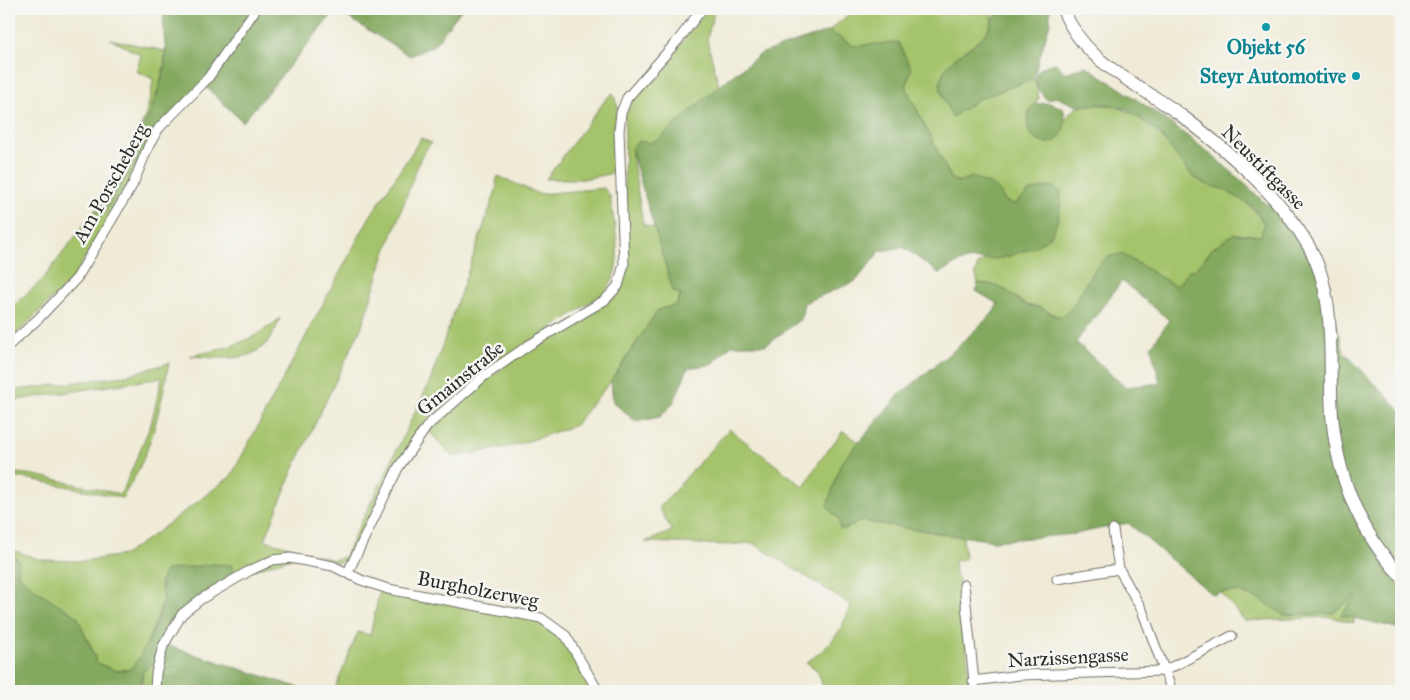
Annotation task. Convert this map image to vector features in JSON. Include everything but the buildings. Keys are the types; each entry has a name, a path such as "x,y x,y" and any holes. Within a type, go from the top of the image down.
{"street":[{"name":"Am Porscheberg","path":"9,345 51,306 77,278 133,184 153,136 165,121 208,78 256,9"},
{"name":"Gmainstraße","path":"348,572 398,468 428,425 490,371 605,300 618,286 624,264 621,113 627,98 674,45 702,9"},
{"name":"Neustiftgasse","path":"1062,9 1072,29 1090,53 1161,101 1215,143 1264,189 1295,225 1309,247 1322,282 1328,314 1332,414 1339,464 1350,498 1366,530 1401,576"},
{"path":"1113,530 1119,569 1138,600 1172,691"},
{"path":"155,691 158,661 170,632 182,614 201,599 249,571 281,559 324,564 348,572"},
{"path":"1057,579 1119,569"},
{"name":"Burgholzerweg","path":"348,572 360,580 388,589 528,615 548,621 566,636 598,691"},
{"path":"964,585 975,691"},
{"path":"1164,671 1232,636"},
{"name":"Narzissengasse","path":"974,681 1020,675 1164,671"}],"green space":[{"path":"165,9 462,9 433,46 410,56 336,10 243,122 207,88 200,87 130,171 104,214 99,216 96,213 96,209 136,143 159,89 165,63 163,24"},
{"path":"707,9 715,9 707,39 719,86 659,139 631,149 643,224 656,229 673,291 681,295 676,305 658,310 611,381 574,426 513,446 452,457 429,431 422,435 468,393 518,357 617,294 624,280 628,260 624,202 625,116 635,94 677,49"},
{"path":"855,9 990,9 992,20 988,30 951,63 944,72 940,88 952,117 978,99 1033,79 1035,80 1039,98 1028,113 1062,133 1068,116 1078,107 1104,105 1128,111 1158,133 1194,177 1237,196 1248,204 1264,224 1261,237 1247,234 1213,248 1196,269 1187,271 1180,283 1175,286 1122,254 1106,258 1089,277 1073,309 1067,315 1057,316 1039,307 1027,305 998,286 978,283 975,273 978,264 990,258 1002,258 1052,236 1061,192 1051,186 1030,191 1015,204 1003,199 996,188 952,180 906,88 911,68 854,47 829,31"},
{"path":"1013,9 1050,9 1050,23 1033,79 978,99 952,117 940,88 943,73 957,56 984,35 990,27 993,16"},
{"path":"829,31 854,46 898,42 911,68 906,88 952,180 960,182 972,177 998,189 1010,204 1015,204 1030,191 1051,186 1061,192 1059,213 1054,229 1050,236 1035,247 1002,258 965,261 950,267 940,274 903,247 880,251 856,281 804,303 801,319 766,345 731,345 713,364 688,368 674,402 660,417 636,422 613,402 611,381 658,310 676,305 681,295 673,291 631,149 638,141 652,143 659,139 719,86 762,53"},
{"path":"110,39 165,51 164,66 155,98 142,130 120,174 145,116 153,79 136,71 141,55"},
{"path":"1056,63 1065,73 1086,66 1134,98 1181,131 1268,206 1272,193 1315,246 1344,352 1401,411 1401,629 1341,615 1357,595 1333,613 1284,615 1261,600 1239,592 1220,592 1213,595 1128,523 1075,534 994,541 861,521 845,529 840,529 839,520 827,506 841,463 899,395 953,351 992,314 998,304 976,291 978,283 1001,287 1026,305 1041,308 1058,316 1066,314 1091,274 1099,264 1110,257 1122,254 1175,286 1180,283 1187,271 1196,269 1213,248 1233,234 1261,236 1264,224 1253,207 1225,190 1205,184 1192,176 1159,133 1127,109 1105,104 1077,106 1056,97 1047,100 1038,88 1036,77 1041,68","holes":["1122,281 1169,320 1151,347 1160,383 1125,387 1076,342"]},
{"path":"613,93 618,108 613,130 616,140 614,173 584,179 546,179 606,99"},
{"path":"1049,103 1063,108 1065,120 1060,137 1053,142 1045,143 1037,140 1031,134 1028,126 1028,116 1035,104"},
{"path":"421,138 431,143 421,157 385,254 362,326 292,472 265,540 334,560 345,556 430,381 497,187 498,176 539,194 604,188 610,196 617,246 615,271 611,282 604,293 470,383 429,418 413,438 391,476 355,554 345,561 334,563 298,556 241,574 160,580 163,602 142,656 131,669 117,671 97,663 88,639 18,575 19,561 9,549 42,560 82,561 124,555 231,476 369,218"},
{"path":"141,158 136,171 72,280 9,341 9,310 43,279 96,209 96,213 104,214 130,171"},
{"path":"280,318 273,334 265,345 256,352 233,358 190,356 248,339"},
{"path":"169,363 153,433 140,467 122,498 25,478 9,478 9,472 35,475 120,494 151,424 162,378 16,400 9,400 9,391 123,376"},
{"path":"729,429 804,487 818,463 843,431 859,442 841,463 845,529 861,521 963,537 965,559 954,561 955,575 959,579 971,691 824,691 818,671 806,662 822,651 834,638 851,605 753,543 725,545 645,542 672,531 659,508"},
{"path":"9,552 19,561 18,575 39,592 77,616 97,663 117,671 131,669 150,638 163,603 164,598 161,584 166,570 214,564 231,565 236,577 180,612 165,633 153,663 142,673 141,685 111,691 17,691 9,687"},
{"path":"380,590 538,620 566,643 595,691 334,691 358,632 370,635"},
{"path":"1220,592 1239,592 1261,600 1284,615 1333,613 1355,594 1358,595 1341,615 1354,618 1354,623 1331,617 1245,621"},
{"path":"166,645 300,688 305,691 159,691"},
{"path":"157,655 152,691 111,691 130,686 137,687 143,682 142,673"}],"place":[{"name":"Objekt 56","path":"1266,27"},
{"name":"Steyr Automotive","path":"1356,76"}]}
